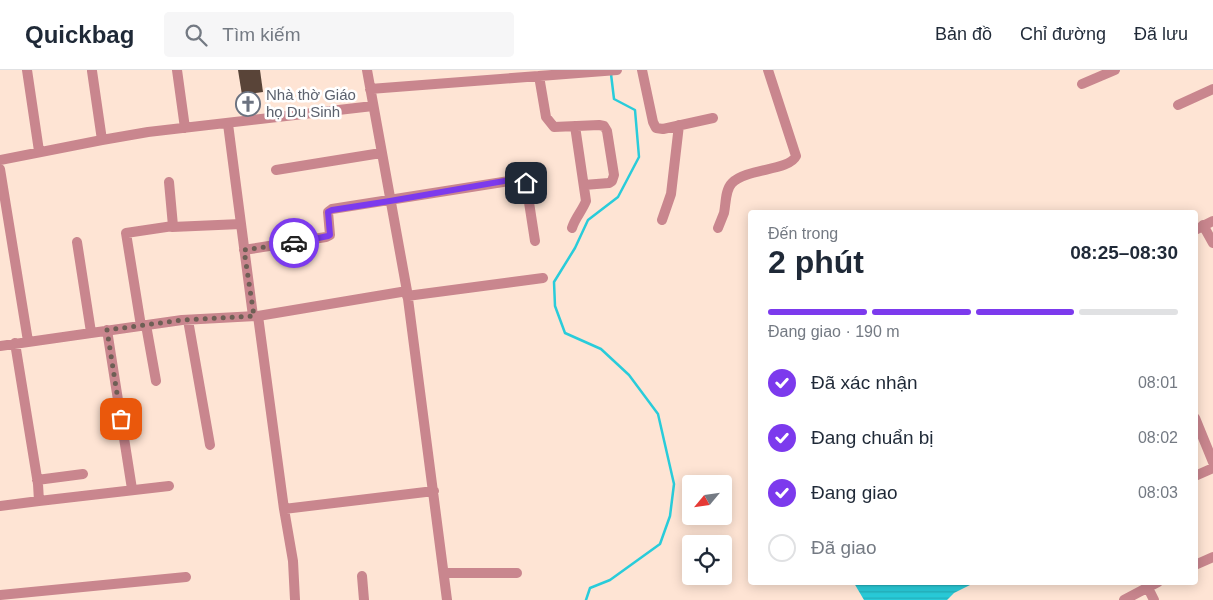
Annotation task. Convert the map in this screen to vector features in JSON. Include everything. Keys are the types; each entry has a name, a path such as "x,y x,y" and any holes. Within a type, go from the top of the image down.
{"street":[{"path":"27,70 39,152"},
{"path":"177,70 185,128"},
{"path":"367,70 407,293 447,600"},
{"path":"370,89 617,70"},
{"path":"642,70 653,122 656,128 662,129 713,118"},
{"path":"718,228 724,213 728,188 732,182 744,175 786,165 795,160 796,156 768,70"},
{"path":"1082,84 1115,70"},
{"path":"92,71 102,140"},
{"path":"540,76 546,117 548,122 554,127 599,125 604,126 607,131 614,176 612,181 609,183 584,185"},
{"path":"1178,105 1213,89"},
{"path":"0,160 102,140 185,128 373,106"},
{"path":"228,124 240,224 256,316 293,561 295,600"},
{"path":"572,228 586,201 575,126"},
{"path":"662,220 671,194 678,126"},
{"path":"276,170 382,153"},
{"path":"0,169 28,342"},
{"path":"244,250 326,238 330,235 329,211 336,208 522,179 526,183 536,241"},
{"path":"169,182 174,224 172,227"},
{"path":"156,381 143,325 126,234 172,227 240,224"},
{"path":"1204,225 1213,243"},
{"path":"78,242 92,332"},
{"path":"0,346 143,325 256,316 407,293 543,278"},
{"path":"188,320 210,445"},
{"path":"107,330 132,489"},
{"path":"15,343 39,501"},
{"path":"1198,425 1213,462"},
{"path":"1198,475 1213,468"},
{"path":"37,480 83,474"},
{"path":"0,506 170,486"},
{"path":"284,509 434,491"},
{"path":"1198,564 1213,557"},
{"path":"444,573 517,573"},
{"path":"362,576 364,600"},
{"path":"0,595 186,577"},
{"path":"1124,600 1153,585"},
{"path":"1148,588 1154,600"}],"water":[{"path":"855,585 970,585 954,593 947,600 864,600"}],"building":[{"path":"238,70 260,70 263,92 242,95"}],"waterway":[{"path":"586,600 590,588 610,580 660,544 670,516 674,484 658,414 629,375 601,349 565,333 555,306 554,282 575,248 588,220 618,197 639,157 635,110 614,99 611,74"}],"way so far":[{"path":"121,419 107,330 182,320 254,316 244,250 294,243"}],"place":[{"name":"Nhà thờ Giáo họ Du Sinh","path":"248,104"}],"route":[{"path":"294,243 323,239 330,235 328,212 336,208 390,201 516,179 522,179 526,183"}]}
